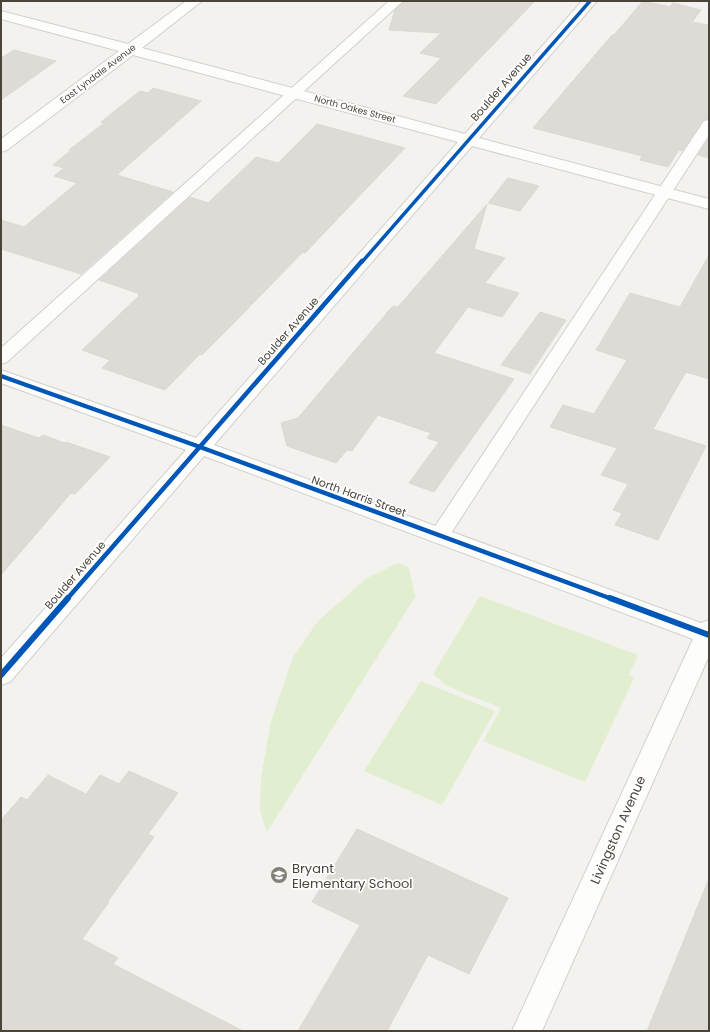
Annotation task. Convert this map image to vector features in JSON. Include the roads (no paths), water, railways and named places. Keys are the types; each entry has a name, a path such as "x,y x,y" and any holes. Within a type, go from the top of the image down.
{"street":[{"name":"East Lyndale Avenue","path":"1,147 195,1"},
{"name":"Boulder Avenue","path":"1,675 590,1"},
{"name":"North Oakes Street","path":"1,15 709,204"},
{"name":"North Harris Street","path":"1,376 200,447 439,536 708,633"},
{"name":"Livingston Avenue","path":"527,1031 708,633"}],"lane":[{"path":"1,358 397,1"},
{"path":"439,536 666,192 709,124"}],"place":[{"name":"Bryant Elementary School","path":"279,875"}]}
